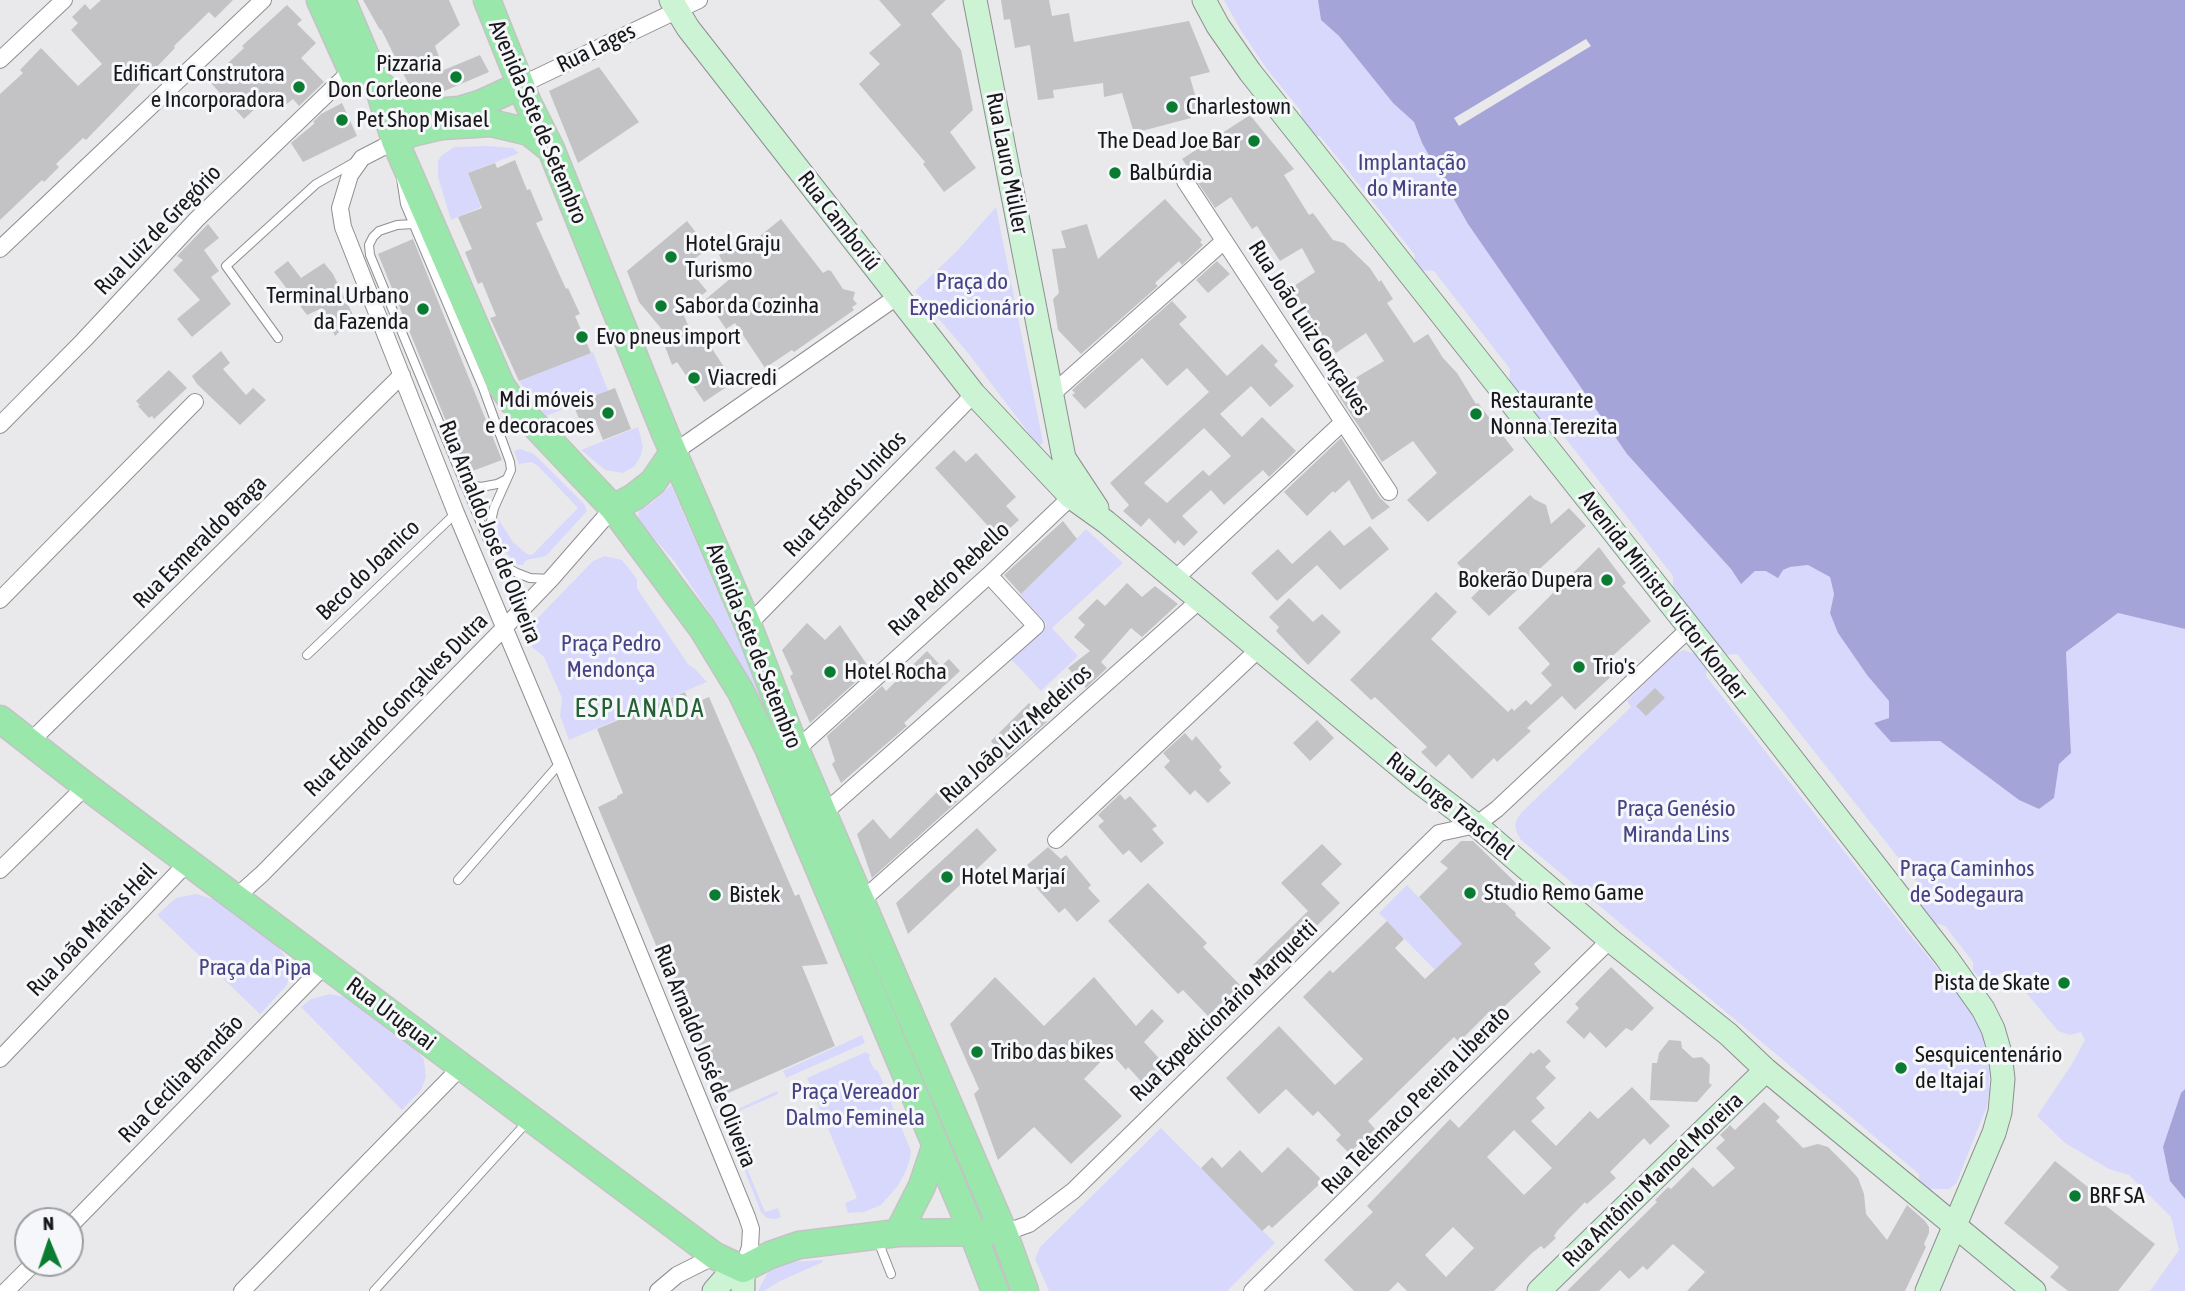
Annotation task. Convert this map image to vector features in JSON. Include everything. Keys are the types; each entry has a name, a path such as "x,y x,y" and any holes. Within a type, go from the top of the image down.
{"main road":[{"path":"320,0 380,127 395,141"},
{"path":"342,0 377,83 395,141"},
{"name":"Avenida Sete de Setembro","path":"486,0 551,149 673,453 748,625 796,750 1004,1233 1025,1291"},
{"name":"Rua Lauro Müller","path":"975,0 1064,458 1106,522"},
{"name":"Avenida Ministro Victor Konder","path":"1204,0 1218,26 1250,72 1690,628 1983,1009 1993,1029 2000,1054 2003,1079 2000,1112 1994,1133 1927,1291"},
{"name":"Rua Camboriú","path":"674,5 688,28 974,394 1071,497 1106,522"},
{"name":"Rua Lages","path":"377,83 406,103 435,112 459,110 482,103 521,85"},
{"path":"395,141 442,125 491,124 529,132 551,149"},
{"name":"Avenida Sete de Setembro","path":"395,141 501,385 512,401 613,508 702,628 741,692 769,750 995,1291"},
{"path":"613,508 634,497 653,482 673,453"},
{"name":"Rua Jorge Tzaschel","path":"1106,522 1414,778 1476,825 1610,940 1728,1034 1766,1070 2034,1291"},
{"name":"Rua Uruguai","path":"0,719 715,1256 743,1280"},
{"name":"Rua Antônio Manoel Moreira","path":"1539,1291 1766,1070"},
{"path":"887,1234 922,1186 936,1147"},
{"path":"714,1291 728,1275 743,1280 770,1255 799,1245 887,1234 972,1231 1004,1233"}],"street":[{"path":"0,60 64,0"},
{"path":"0,249 263,0"},
{"name":"Rua Lages","path":"521,85 674,5 699,0"},
{"name":"Rua Luiz de Gregório","path":"0,425 197,219 352,70"},
{"path":"362,158 395,141"},
{"name":"Rua Arnaldo José de Oliveira","path":"362,158 344,189 340,208 352,250 456,513 747,1217 751,1229 750,1247 743,1280"},
{"path":"1185,181 1224,241"},
{"name":"Rua João Luiz Gonçalves","path":"1052,394 1224,241 1389,492"},
{"path":"673,453 898,296"},
{"name":"Rua Esmeraldo Braga","path":"31,741 402,375"},
{"name":"Rua Estados Unidos","path":"748,625 974,394"},
{"path":"0,600 195,402"},
{"path":"1176,578 1343,422"},
{"name":"Rua Pedro Rebello","path":"796,750 1071,497"},
{"name":"Rua Eduardo Gonçalves Dutra","path":"235,898 262,874 505,627 613,508"},
{"path":"823,814 1036,626 989,575"},
{"name":"Rua João Luiz Medeiros","path":"860,902 1201,600"},
{"path":"1476,825 1497,809 1690,628"},
{"path":"1056,840 1259,648"},
{"path":"0,870 86,786"},
{"name":"Rua Expedicionário Marquetti","path":"1004,1233 1029,1224 1073,1191 1439,834 1476,825"},
{"name":"Rua João Matias Heil","path":"0,1059 188,862"},
{"name":"Rua Telêmaco Pereira Liberato","path":"1252,1291 1610,940"},
{"name":"Rua Cecília Brandão","path":"84,1212 325,965"},
{"path":"242,1291 461,1067"},
{"path":"659,1291 677,1275 715,1256"},
{"path":"0,1287 5,1291 20,1277"}],"lane":[{"path":"395,141 401,188 413,224 483,388 510,461 511,470 494,508 487,538"},
{"path":"278,338 226,266 316,184 362,158"},
{"path":"413,224 397,225 379,231 369,245 370,255 464,484 498,558 508,568 530,578 551,579"},
{"path":"464,484 481,486 505,480"},
{"name":"Beco do Joanico","path":"307,655 456,513"},
{"path":"458,880 561,762"},
{"path":"374,1291 530,1119"},
{"path":"887,1234 891,1274"}],"green space":[{"path":"1224,0 1318,0 1321,20 1339,36 1393,103 1414,122 1422,143 1461,211 1627,454 1741,583 1755,571 1783,570 1808,565 1830,577 1834,594 1830,613 1838,633 1889,701 1889,718 1875,723 1891,742 1940,741 2019,800 2039,809 2054,798 2059,764 2071,753 2066,652 2118,613 2185,629 2185,1089 2181,1093 2170,1181 2185,1199 2185,1291 2150,1291 2179,1250 2171,1217 2129,1175 2109,1169 2065,1143 2037,1116 2085,1040 2081,1032 2070,1035 2058,1031 2008,971 1982,980 1973,971 1973,962 1945,926 1935,923 1919,902 1920,885 1737,654 1723,655 1673,592 1673,576 1555,425 1542,426 1509,384 1510,369 1434,271 1419,270 1414,265 1415,255 1320,136 1313,136 1302,121 1301,111 1266,68"},
{"path":"454,147 513,148 519,153 468,173 481,207 451,220 438,177 438,161"},
{"name":"Praça do Expedicionário","path":"996,207 1043,442 1040,445 915,291 958,250"},
{"path":"593,352 608,391 546,416 519,381"},
{"path":"638,427 643,446 641,455 635,466 623,473 605,470 581,450"},
{"path":"520,449 534,454 584,504 587,511 546,556 526,560 523,565 515,563 505,551 498,534 497,517 513,542 532,555 578,508 537,465 531,462 519,464 514,451"},
{"path":"671,485 773,719 777,739 743,669 713,618 675,562 638,520 639,511"},
{"path":"1086,529 1123,563 1052,628 1078,656 1041,691 1010,658 1047,624 1020,595"},
{"name":"Praça Pedro Mendonça","path":"605,556 622,560 637,579 637,588 688,664 707,682 569,740 560,716 562,698 544,657 532,647 527,629 593,561"},
{"name":"Praça Genésio Miranda Lins","path":"1684,650 1697,655 1707,667 1706,676 1907,931 1949,982 1956,982 1977,1015 1989,1053 1987,1106 1956,1184 1949,1189 1930,1189 1925,1186 1919,1181 1919,1174 1521,840 1517,833 1515,826 1521,813 1631,707 1627,701 1675,653"},
{"path":"1407,885 1462,944 1435,970 1379,913"},
{"name":"Praça da Pipa","path":"196,894 216,900 278,947 287,959 287,985 260,1014 157,915 176,898"},
{"path":"330,994 345,997 416,1049 424,1060 426,1077 421,1090 402,1110 301,1007 311,999"},
{"path":"862,1035 865,1043 786,1078 783,1071"},
{"name":"Praça Vereador Dalmo Feminela","path":"866,1052 870,1055 874,1069 878,1071 911,1151 906,1171 897,1187 881,1205 864,1212 848,1213 845,1203 857,1198 807,1078"},
{"path":"777,1091 778,1094 726,1117 765,1212 778,1208 781,1217 776,1219 767,1218 761,1212 723,1116"},
{"path":"1161,1128 1275,1243 1227,1291 1049,1291 1035,1259 1040,1247"},
{"path":"823,1262 764,1291 758,1291 770,1263"}],"shaded area":[{"path":"1318,0 2185,0 2185,629 2118,613 2066,652 2071,753 2059,764 2054,798 2039,809 2019,800 1940,741 1891,742 1874,723 1889,718 1889,701 1838,633 1830,613 1834,594 1830,577 1808,565 1783,570 1778,578 1766,571 1755,571 1741,584 1731,569 1627,454 1468,224 1422,143 1414,122 1393,103 1339,36 1321,20"},
{"path":"2185,1089 2185,1199 2170,1181 2163,1147 2181,1093"}],"pier":[{"path":"1586,39 1591,46 1459,126 1454,118"}],"building":[{"path":"101,0 233,0 215,18 209,12 86,140 83,138 56,164 59,167 44,182 42,180 0,220 0,94 23,73 20,70 41,48 78,86 102,64 71,30 78,23 72,17 85,4 90,10"},
{"path":"363,0 449,0 460,25 435,46 444,70 480,55 489,72 435,95 413,89"},
{"path":"879,0 946,0 931,14 961,50 973,110 950,132 976,168 944,192 923,164 925,162 859,84 880,64 869,53 901,25"},
{"path":"1001,0 1049,0 1052,16 1069,13 1074,42 1189,21 1210,72 1190,77 1199,109 1189,111 1191,118 1134,133 1122,93 1104,97 1103,83 1053,90 1054,98 1038,100 1030,45 1015,48 1010,19 1004,20"},
{"path":"287,5 302,20 297,24 316,43 301,58 324,82 299,106 293,99 284,106 274,91 244,119 209,81"},
{"path":"599,67 639,122 578,163 549,91"},
{"path":"342,103 357,136 303,162 291,143 315,123 313,122 321,114"},
{"path":"1250,115 1294,169 1284,175 1309,215 1313,213 1333,240 1344,243 1370,268 1379,282 1381,280 1393,299 1387,303 1414,343 1428,334 1476,404 1478,403 1514,450 1428,522 1407,500 1437,473 1413,441 1382,462 1335,390 1384,361 1366,333 1336,353 1327,340 1313,348 1303,331 1315,324 1291,288 1315,272 1302,248 1280,261 1257,226 1252,229 1231,197 1215,208 1182,159"},
{"path":"515,160 543,220 536,223 580,314 575,316 591,353 519,381 490,318 496,316 482,282 478,284 465,252 472,249 458,217 482,208 468,173 495,163 497,168"},
{"path":"1165,199 1202,240 1200,242 1203,245 1182,265 1179,261 1155,283 1158,286 1081,354 1058,330 1053,299 1059,293 1052,249 1066,248 1061,231 1087,224 1098,259"},
{"path":"781,219 823,273 831,271 843,289 855,292 853,299 857,304 852,307 854,310 794,352 792,350 765,368 735,323 726,329 706,299 731,278 719,255 732,244 739,253"},
{"path":"687,221 708,248 686,266 707,291 682,311 693,337 701,332 734,382 704,402 677,362 672,365 661,336 665,333 639,302 627,271"},
{"path":"208,224 219,238 204,250 219,271 211,277 231,304 192,337 177,319 200,300 173,270 183,260 177,256"},
{"path":"413,239 502,460 467,473 378,254"},
{"path":"288,261 301,278 324,263 333,274 354,317 335,336 322,308 307,315 274,272"},
{"path":"1217,261 1230,274 1208,293 1196,280"},
{"path":"1172,301 1187,317 1179,324 1227,376 1262,344 1278,361 1274,365 1294,386 1270,407 1251,386 1220,414 1242,437 1262,417 1296,451 1269,477 1263,470 1224,505 1211,490 1182,516 1198,532 1184,546 1178,540 1175,544 1149,518 1141,527 1123,511 1129,505 1110,483 1209,392 1187,368 1167,386 1142,358 1085,409 1072,395 1075,393 1072,390","holes":["1204,428 1231,456 1209,476 1203,470 1167,503 1144,483"]},
{"path":"221,351 230,363 223,369 246,395 253,388 266,400 240,425 192,376"},
{"path":"169,370 187,388 154,419 152,416 149,418 136,401"},
{"path":"615,388 631,429 603,440 595,420 582,426 573,404"},
{"path":"1341,438 1380,498 1390,507 1372,520 1349,480 1307,516 1284,492"},
{"path":"954,450 966,462 976,453 1016,497 1006,506 1019,520 999,538 935,468"},
{"path":"1530,495 1546,505 1551,524 1569,508 1586,526 1489,616 1471,598 1481,588 1457,563"},
{"path":"1063,521 1077,539 1021,594 1004,575"},
{"path":"1370,526 1389,549 1340,590 1317,565 1277,601 1251,573 1278,549 1292,564 1330,530 1344,546"},
{"path":"1599,547 1626,583 1622,586 1651,621 1606,662 1615,673 1575,710 1562,696 1527,728 1531,731 1497,762 1494,758 1472,779 1449,754 1436,767 1421,752 1427,747 1375,697 1371,700 1350,680 1436,592 1457,612 1431,639 1508,712 1512,708 1514,711 1526,700 1531,705 1552,685 1541,673 1550,664 1518,628"},
{"path":"1127,583 1142,597 1155,586 1178,604 1142,637 1131,628 1101,662 1107,668 1086,688 1068,668 1090,651 1074,637 1085,625 1078,618 1097,599 1105,606"},
{"path":"1289,598 1313,622 1322,614 1341,632 1308,665 1276,631 1279,627 1269,617"},
{"name":"Hotel Rocha","path":"807,623 825,640 840,625 870,669 810,723 782,650"},
{"path":"927,651 941,666 949,659 960,671 904,723 907,726 841,783 832,764 835,761 827,736 882,686 886,691"},
{"path":"1655,688 1665,698 1646,716 1636,706"},
{"name":"Bistek","path":"685,692 690,705 709,697 795,896 799,894 828,964 802,966 835,1046 717,1098 672,994 676,993 598,807 623,793 597,729"},
{"path":"1029,703 1047,722 1006,758 991,741"},
{"path":"1317,720 1334,738 1310,761 1293,743"},
{"path":"1185,733 1192,741 1196,736 1222,767 1219,770 1231,783 1208,803 1195,790 1190,795 1164,767 1170,761 1163,753"},
{"path":"946,783 959,800 872,878 857,834 873,819 890,839"},
{"path":"1120,794 1125,800 1130,796 1157,826 1152,829 1164,843 1141,863 1129,850 1123,855 1098,826 1104,821 1098,815"},
{"name":"Hotel Marjaí","path":"977,828 997,850 908,934 896,903"},
{"path":"1461,841 1473,841 1522,889 1505,903 1551,948 1534,964 1541,972 1493,1017 1489,1012 1459,1042 1454,1037 1368,1121 1375,1129 1349,1153 1336,1140 1341,1135 1318,1111 1313,1116 1286,1089 1259,1114 1226,1078 1279,1026 1335,1085 1363,1059 1303,997 1330,970 1333,973 1387,921 1404,939 1395,948 1425,979 1462,944 1419,897 1448,868 1440,862"},
{"path":"1322,844 1342,864 1321,884 1340,903 1265,977 1253,965 1308,911 1281,883"},
{"path":"1048,847 1061,859 1066,855 1091,885 1088,888 1100,901 1077,922 1065,908 1059,913 1034,885 1039,879 1027,865"},
{"path":"1148,883 1207,943 1203,947 1240,985 1208,1016 1183,990 1178,994 1108,921"},
{"path":"1611,967 1654,1008 1632,1031 1626,1028 1606,1048 1590,1032 1584,1039 1566,1022 1579,1008 1575,1004"},
{"path":"995,977 1044,1026 1094,977 1136,1026 1152,1009 1164,1021 1144,1042 1169,1069 1149,1090 1110,1052 1084,1079 1122,1116 1071,1164 1034,1127 998,1160 974,1094 979,1089 950,1024"},
{"path":"1669,1040 1681,1041 1682,1048 1693,1058 1702,1057 1710,1065 1709,1083 1712,1085 1697,1102 1650,1100 1652,1063 1657,1063 1659,1053"},
{"path":"1539,1049 1551,1061 1545,1067 1556,1078 1536,1098 1545,1108 1531,1121 1556,1146 1590,1111 1598,1119 1632,1087 1670,1126 1650,1145 1644,1138 1610,1172 1616,1178 1587,1204 1585,1202 1558,1230 1554,1236 1556,1238 1544,1249 1541,1246 1532,1253 1494,1291 1407,1291 1398,1282 1389,1291 1354,1291 1324,1260 1373,1212 1367,1206 1450,1119 1459,1128 1531,1052 1533,1054","holes":["1514,1130 1552,1168 1524,1195 1487,1157","1453,1227 1474,1248 1446,1277 1425,1255"]},
{"path":"1764,1102 1780,1117 1776,1121 1803,1148 1818,1144 1828,1147 1858,1178 1864,1194 1866,1214 1887,1240 1907,1205 1925,1221 1929,1227 1924,1244 1926,1247 1905,1291 1687,1291 1705,1272 1673,1244 1647,1270 1643,1266 1629,1279 1620,1270 1599,1291 1567,1291 1657,1202 1655,1200 1668,1187 1671,1189 1693,1167 1713,1187 1735,1168 1716,1148 1725,1140 1720,1135 1730,1125 1735,1130"},
{"path":"1288,1147 1323,1181 1272,1228 1269,1225 1262,1231 1201,1168 1212,1157 1222,1168 1240,1150 1262,1173"},
{"path":"2055,1161 2103,1199 2101,1202 2155,1244 2118,1291 2068,1291 2050,1277 2059,1267 2004,1223"}],"place":[{"name":"Pizzaria Don Corleone","path":"456,77"},
{"name":"Edificart Construtora e Incorporadora","path":"299,87"},
{"name":"Charlestown","path":"1172,107"},
{"name":"Pet Shop Misael","path":"342,120"},
{"name":"The Dead Joe Bar","path":"1254,141"},
{"name":"Balbúrdia","path":"1115,173"},
{"name":"Hotel Graju Turismo","path":"671,257"},
{"name":"Sabor da Cozinha","path":"661,306"},
{"name":"Terminal Urbano da Fazenda","path":"423,309"},
{"name":"Evo pneus import","path":"582,337"},
{"name":"Viacredi","path":"694,378"},
{"name":"Mdi móveis e decoracoes","path":"608,413"},
{"name":"Restaurante Nonna Terezita","path":"1476,414"},
{"name":"Bokerão Dupera","path":"1607,580"},
{"name":"Trio's","path":"1579,667"},
{"name":"Hotel Rocha","path":"830,672"},
{"name":"Hotel Marjaí","path":"947,877"},
{"name":"Studio Remo Game","path":"1470,893"},
{"name":"Bistek","path":"715,895"},
{"name":"Pista de Skate","path":"2064,983"},
{"name":"Tribo das bikes","path":"977,1052"},
{"name":"Sesquicentenário de Itajaí","path":"1901,1068"},
{"name":"BRF SA","path":"2075,1196"}],"district":[{"name":"ESPLANADA","path":"640,709"}],"park label":[{"name":"Implantação do Mirante","path":"1412,176"},
{"name":"Praça Caminhos de Sodegaura","path":"1967,882"}]}
